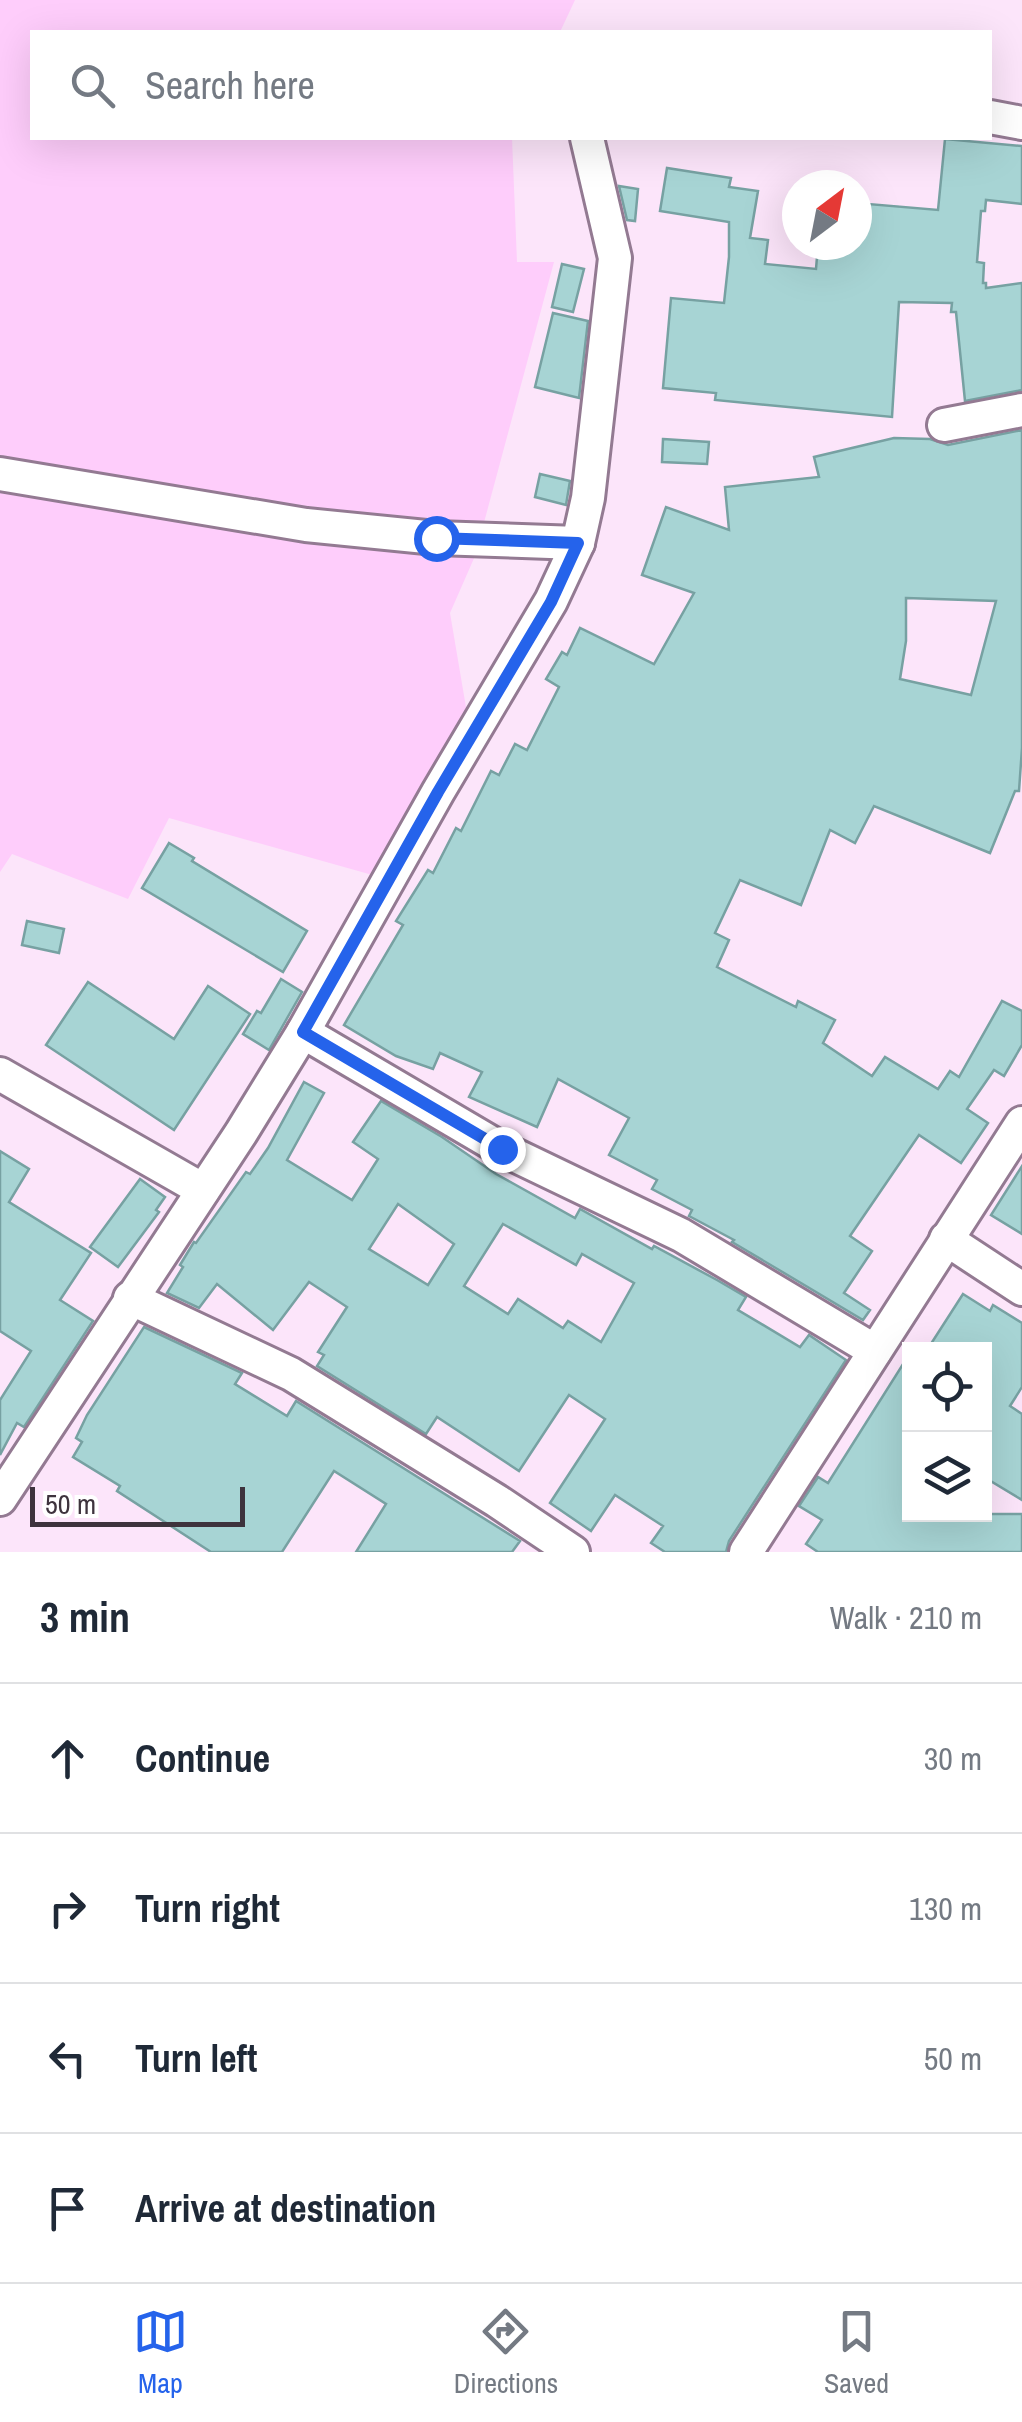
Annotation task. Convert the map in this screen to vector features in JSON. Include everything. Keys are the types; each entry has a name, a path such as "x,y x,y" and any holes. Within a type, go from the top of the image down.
{"street":[{"path":"992,116 1022,123"},
{"path":"0,1499 303,1032 551,602 578,543 588,498 614,258 587,140"},
{"path":"944,425 1022,410"},
{"path":"0,474 306,525 436,538 578,543"},
{"path":"303,1032 502,1149 682,1235 876,1351"},
{"path":"0,1074 203,1190"},
{"path":"761,1547 876,1351 1022,1123"},
{"path":"946,1239 1022,1289"},
{"path":"130,1298 290,1374 497,1500 573,1552"}],"shaded area":[{"path":"0,0 575,0 561,30 30,30 30,140 512,140 517,262 554,262 475,556 450,613 469,725 376,876 169,818 128,899 12,854 0,872"}],"building":[{"path":"945,140 1022,146 1022,204 986,200 985,211 981,211 977,262 984,263 986,288 1022,283 1022,390 965,401 952,303 899,302 892,417 715,400 716,393 663,388 671,298 724,303 729,257 729,222 660,211 667,168 731,178 729,187 758,191 750,238 768,240 765,264 816,269 817,260 872,260 872,204 938,210"},
{"path":"619,186 638,189 635,221 627,220"},
{"path":"562,264 584,269 573,312 552,307"},
{"path":"553,313 588,321 579,398 535,387"},
{"path":"1022,430 1019,791 1015,791 990,853 874,806 855,843 830,830 801,905 740,880 715,933 729,940 717,967 796,1007 798,1001 835,1020 823,1043 872,1076 885,1057 938,1089 950,1071 959,1077 1002,1001 1022,1011 1022,1045 1004,1076 994,1070 967,1109 988,1123 961,1163 919,1135 850,1236 872,1251 844,1293 870,1310 863,1320 689,1216 692,1210 652,1189 657,1180 609,1155 629,1118 558,1079 537,1127 469,1097 482,1072 440,1053 433,1069 396,1056 344,1025 403,925 396,921 428,870 433,873 456,828 461,831 491,771 499,775 515,744 527,750 559,687 546,679 562,652 567,655 580,628 654,664 694,593 642,575 666,507 729,530 725,487 819,477 814,457 894,438 930,439 948,445","holes":["906,598 996,601 971,695 900,679 906,641"]},
{"path":"663,439 709,442 707,464 662,462"},
{"path":"540,474 570,481 566,505 535,497"},
{"path":"169,843 307,931 283,972 142,888"},
{"path":"27,921 64,929 59,953 22,945"},
{"path":"281,979 302,992 269,1050 243,1034"},
{"path":"88,982 174,1039 208,986 250,1014 174,1130 46,1045"},
{"path":"304,1082 324,1093 287,1160 352,1200 378,1159 353,1142 381,1101 496,1174 575,1218 580,1209 746,1297 738,1310 800,1347 809,1335 846,1360 729,1541 726,1552 665,1552 651,1543 663,1526 615,1495 591,1531 550,1503 605,1419 569,1395 519,1471 437,1417 426,1434 317,1366 324,1355 318,1352 347,1307 309,1282 273,1330 217,1284 199,1308 167,1293 194,1242 268,1148","holes":["398,1204 454,1244 428,1285 369,1249","503,1224 576,1265 582,1254 634,1283 601,1342 568,1321 563,1328 518,1299 508,1314 464,1286"]},
{"path":"0,1151 29,1169 9,1202 91,1253 60,1300 93,1321 24,1427 17,1423 0,1455 0,1400 31,1351 0,1331"},
{"path":"1022,1166 1022,1234 991,1215"},
{"path":"140,1179 165,1197 156,1210 159,1212 118,1267 90,1247"},
{"path":"963,1294 990,1311 993,1305 1022,1323 1022,1387 1010,1406 1022,1414 1022,1500 992,1482 992,1342 932,1342"},
{"path":"144,1327 242,1373 235,1384 287,1416 296,1401 520,1541 512,1552 356,1552 386,1504 334,1471 282,1552 211,1552 117,1491 120,1486 73,1457 82,1442 76,1438 87,1415"},
{"path":"902,1366 902,1522 992,1522 992,1514 1022,1514 1022,1552 818,1552 806,1544 822,1520 799,1506 818,1477 828,1483"}],"route":[{"path":"436,538 578,543 551,602 303,1032 502,1149"}]}
